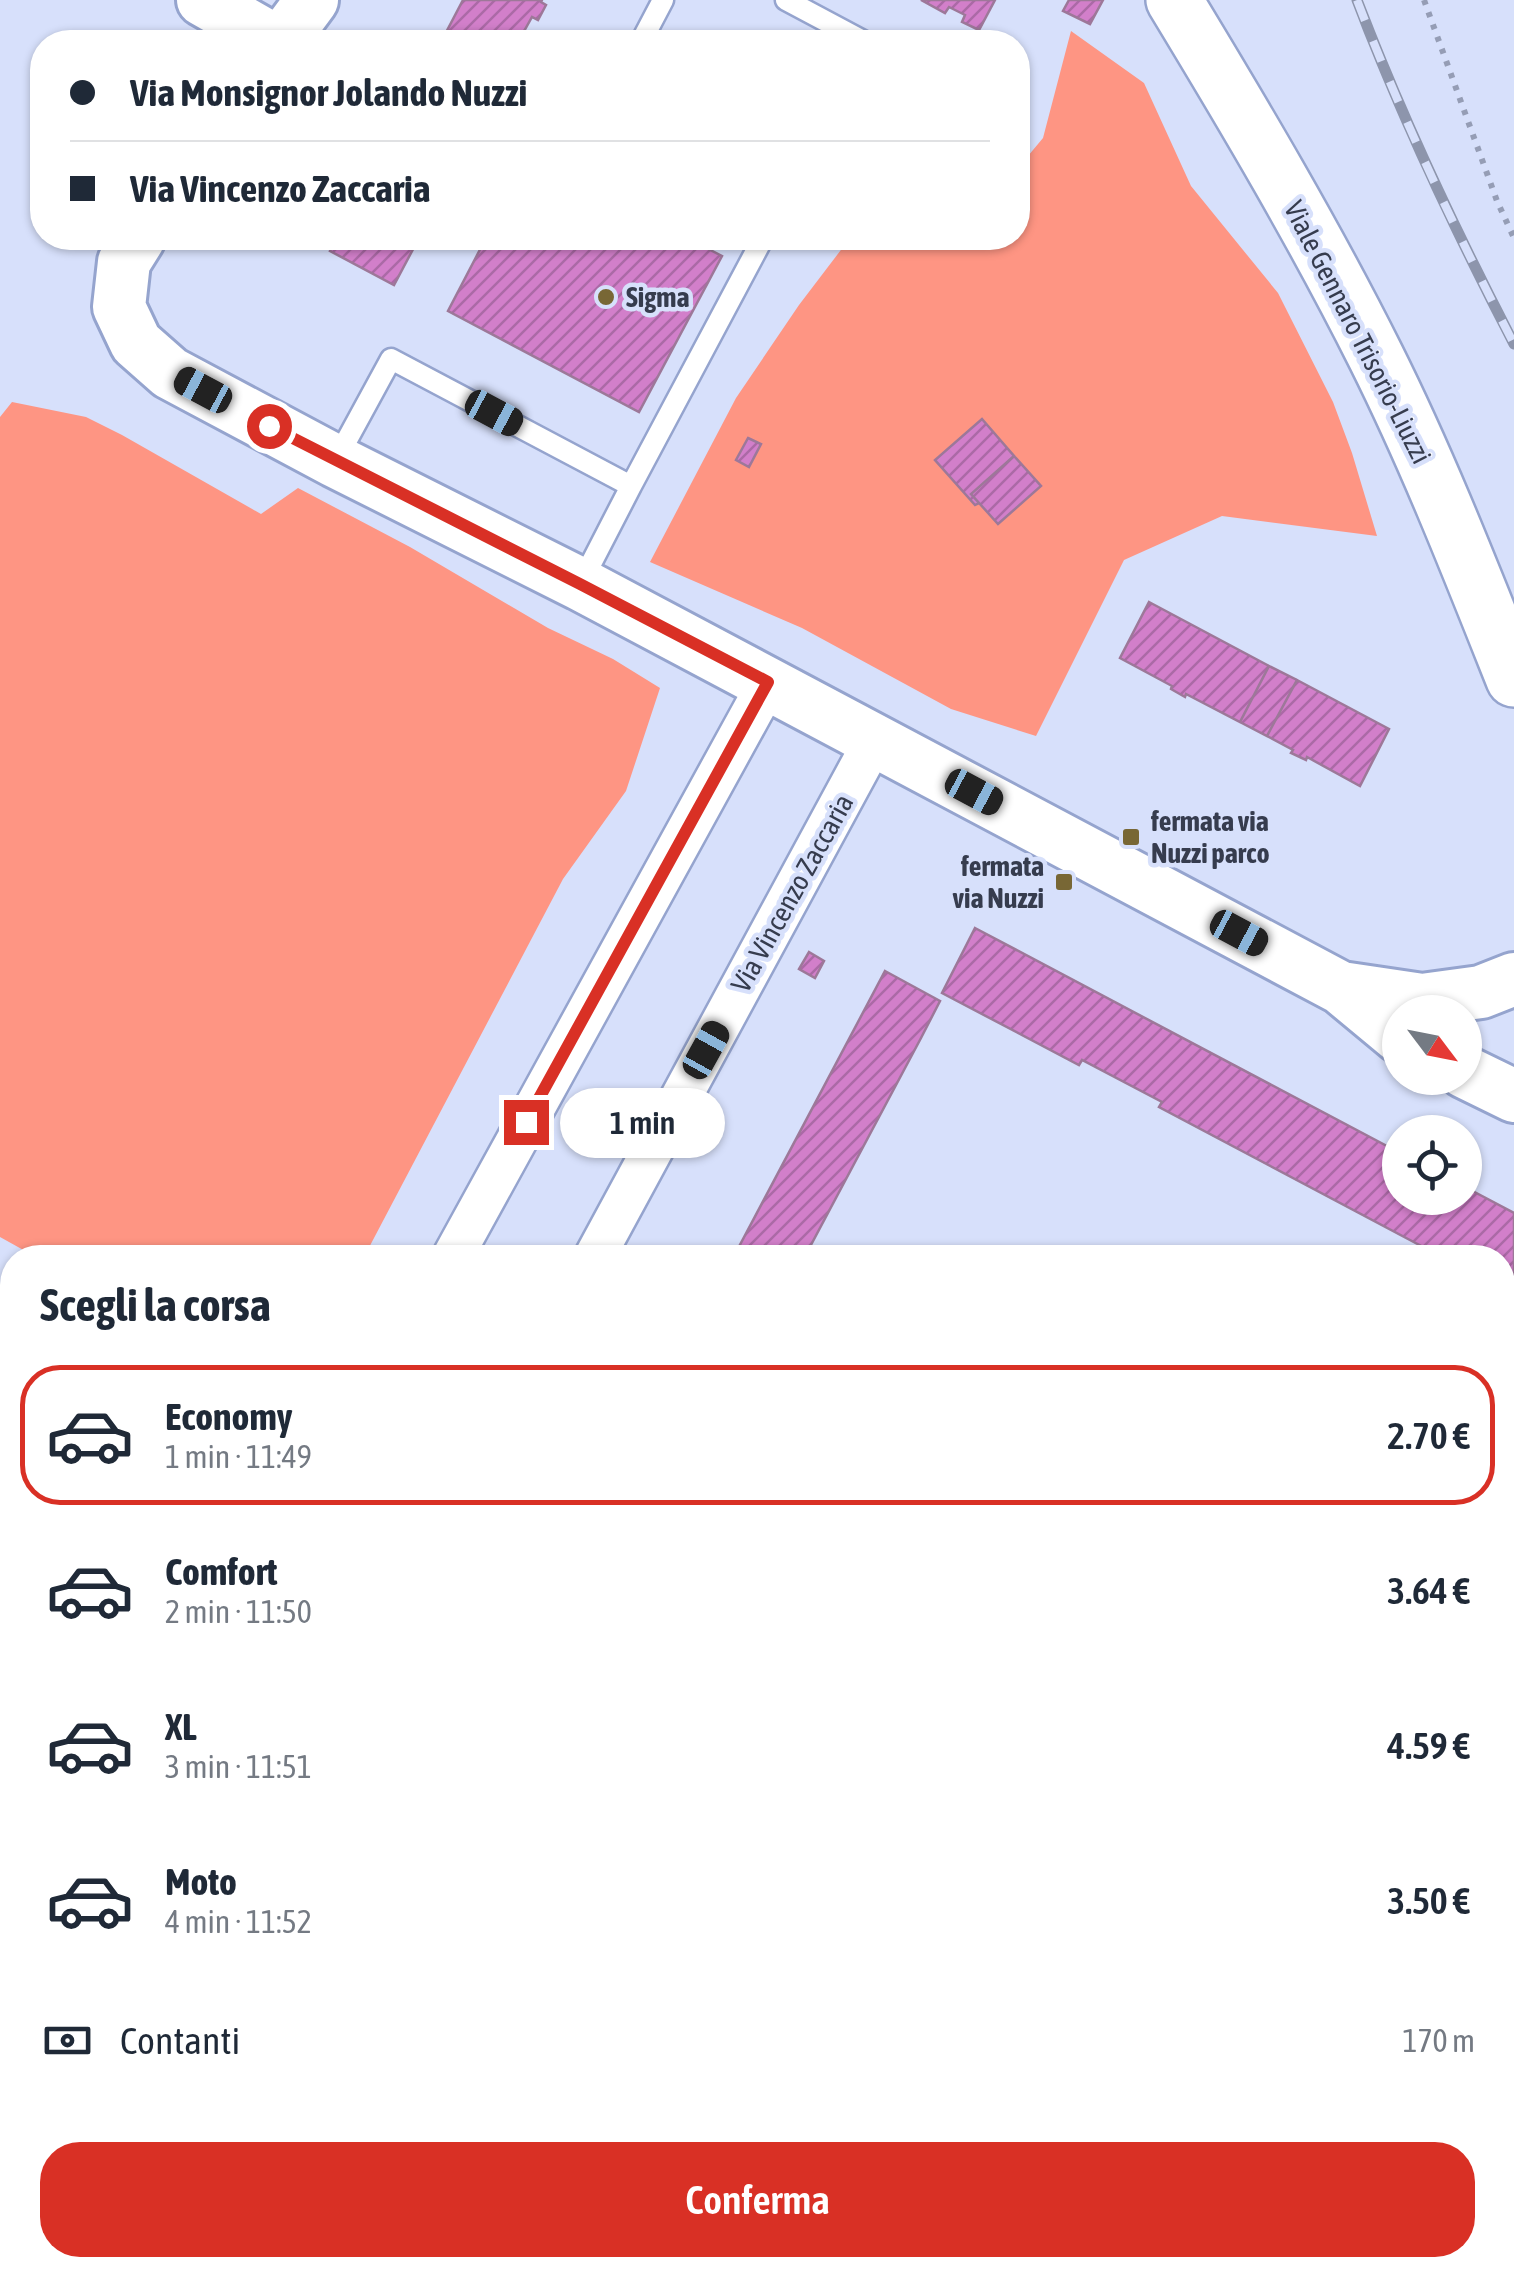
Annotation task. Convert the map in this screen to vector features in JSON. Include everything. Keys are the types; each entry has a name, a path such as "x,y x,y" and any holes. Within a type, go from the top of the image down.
{"main road":[{"name":"Viale Gennaro Trisorio-Liuzzi","path":"1174,0 1257,137 1376,357 1435,486 1514,679"}],"street":[{"path":"202,0 257,30"},
{"path":"288,30 312,0"},
{"path":"132,250 124,262 119,306 136,343 170,372 335,462 768,682 1341,988 1382,1022"},
{"path":"459,1245 768,682"},
{"name":"Via Vincenzo Zaccaria","path":"601,1245 875,739"},
{"path":"1341,988 1422,1000 1497,986 1514,940"}],"lane":[{"path":"648,30 664,0"},
{"path":"786,0 842,30"},
{"path":"580,584 757,250"},
{"path":"335,462 391,359 631,486"}],"path":[{"path":"1424,0 1497,202 1514,238"}],"shaded area":[{"path":"1071,31 1144,83 1191,186 1278,293 1333,402 1377,536 1222,516 1124,560 1036,736 951,709 802,628 650,562 736,398 841,250 1030,250 1030,154 1043,138"},
{"path":"12,402 86,417 261,514 298,488 660,688 626,791 563,879 370,1245 14,1245 0,1237 0,417"}],"building":[{"path":"463,0 542,0 546,5 538,20 532,17 525,30 447,30"},
{"path":"921,0 995,0 979,30 962,22 965,15 949,7 945,13"},
{"path":"1069,0 1103,0 1090,24 1063,11"},
{"path":"331,250 413,250 394,285"},
{"path":"480,250 710,250 722,256 639,412 448,311"},
{"path":"982,419 1014,456 971,494 979,503 975,505 935,460"},
{"path":"748,438 761,444 749,467 736,460"},
{"path":"1014,456 1041,486 998,524 971,494"},
{"path":"1149,602 1269,666 1240,722 1186,694 1185,697 1120,658"},
{"path":"1269,666 1297,680 1267,736 1240,722"},
{"path":"1297,680 1389,729 1360,786 1307,757 1306,760 1291,753 1293,750 1267,736"},
{"path":"975,928 1382,1143 1382,1215 1482,1215 1482,1196 1514,1213 1514,1245 1419,1245 1159,1107 1162,1102 1082,1060 1079,1065 942,993"},
{"path":"809,952 824,961 815,978 799,969"},
{"path":"885,971 940,1001 811,1245 740,1245"}],"railway":[{"path":"1357,0 1431,174 1514,344"}],"place":[{"name":"Sigma","path":"606,297"},
{"name":"fermata via Nuzzi parco","path":"1131,837"},
{"name":"fermata via Nuzzi","path":"1064,882"}],"route":[{"path":"269,426 768,682 526,1122"}]}
